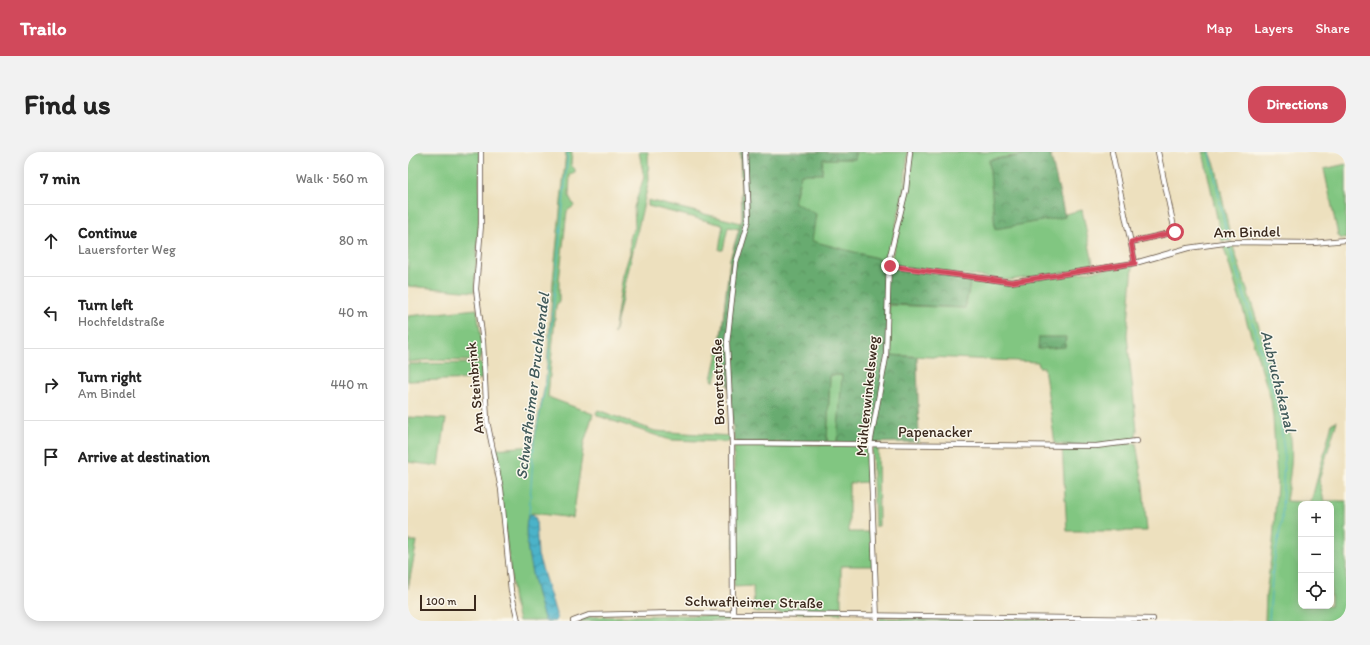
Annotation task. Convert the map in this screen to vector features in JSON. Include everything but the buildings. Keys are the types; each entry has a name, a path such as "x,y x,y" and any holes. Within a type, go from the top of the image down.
{"street":[{"name":"Am Steinbrink","path":"482,152 481,224 476,289 483,342 487,421 501,489 511,591 518,621"},
{"name":"Bonertstraße","path":"733,614 732,443 728,343 736,263 749,220 746,152"},
{"name":"Mühlenwinkelsweg","path":"877,619 870,444 886,357 890,266 906,190 910,152"},
{"path":"1112,152 1135,263"},
{"path":"1131,242 1175,232 1158,152"},
{"name":"Am Bindel","path":"890,266 1011,282 1135,263 1188,248 1231,242 1313,243 1346,240"},
{"name":"Papenacker","path":"732,443 1096,446 1138,441"},
{"name":"Schwafheimer Straße","path":"573,621 589,615 733,614 877,619 1152,619"}],"green space":[{"path":"408,152 480,152 479,224 474,292 408,286"},
{"path":"566,152 572,152 571,165 575,169 575,173 570,175 569,196 574,206 567,211 559,281 559,301 556,306 548,397 593,414 584,443 573,518 532,513 531,528 553,621 519,621 514,602 495,449 533,446 546,379 553,281"},
{"path":"639,152 648,152 649,180 614,334 623,275 630,253 630,235 635,228 634,207 644,177"},
{"path":"740,152 855,152 855,159 823,159 822,174 801,174 794,202 816,214 812,241 888,261 887,267 971,278 965,308 887,304 888,355 917,357 919,442 837,443 842,375 830,375 827,442 737,442 734,440 727,363 722,356 720,345 730,259 742,219"},
{"path":"855,152 908,152 904,189 888,261 811,241 794,203 801,174 823,159 855,159"},
{"path":"912,152 1039,152 989,160 1065,217 1065,214 1082,210 1094,268 1010,280 894,266 891,261 900,222"},
{"path":"1050,152 1065,217 995,229 989,160"},
{"path":"1203,152 1210,152 1216,168 1231,240 1222,241"},
{"path":"1346,164 1346,239 1340,238 1338,235 1324,169"},
{"path":"648,200 741,223 739,229 728,227 723,250 719,250 723,225 648,206"},
{"path":"1232,243 1270,361 1286,431 1290,431 1292,457 1286,501 1298,501 1298,609 1334,609 1334,501 1346,501 1346,621 1265,621 1266,594 1273,542 1277,483 1271,400 1223,245"},
{"path":"1133,265 1127,335 1137,430 1135,440 1098,445 1055,444 1044,367 1039,367 1038,362 888,355 889,305 965,308 971,278 1011,283"},
{"path":"477,309 483,353 479,361 428,360 408,362 408,316"},
{"path":"1039,337 1066,337 1065,347 1038,349"},
{"path":"720,345 722,356 726,363 728,387 722,368 718,370 715,381 712,379"},
{"path":"480,363 482,365 483,379 408,381 408,364"},
{"path":"830,375 843,375 837,443 827,442"},
{"path":"598,410 655,431 730,436 731,441 670,440 598,416 596,413"},
{"path":"408,417 446,419 439,466 408,462"},
{"path":"1337,421 1319,480 1324,501 1311,501 1332,423"},
{"path":"737,443 868,446 870,482 849,483 849,532 872,532 874,566 841,566 841,614 754,612 753,586 734,587 734,448"},
{"path":"1136,443 1143,485 1147,531 1067,531 1062,446"},
{"path":"875,446 878,446 879,526 875,526 872,450"},
{"path":"408,541 417,541 408,589"},
{"path":"677,615 728,616 728,621 577,621 588,617"},
{"path":"880,618 1048,619 1047,621 879,621"}],"water":[{"path":"529,514 534,515 536,519 538,555 557,617 556,621 545,621 534,583 526,536"}],"waterway":[{"name":"Schwafheimer Bruchkendel","path":"529,516 534,440 546,383 568,152"},
{"path":"1210,152 1228,241"},
{"path":"1229,245 1235,265"},
{"name":"Aubruchskanal","path":"1236,268 1280,415 1284,452 1282,519 1273,567 1269,621"}],"route":[{"path":"890,266 1011,282 1135,263 1131,242 1175,232"}]}
